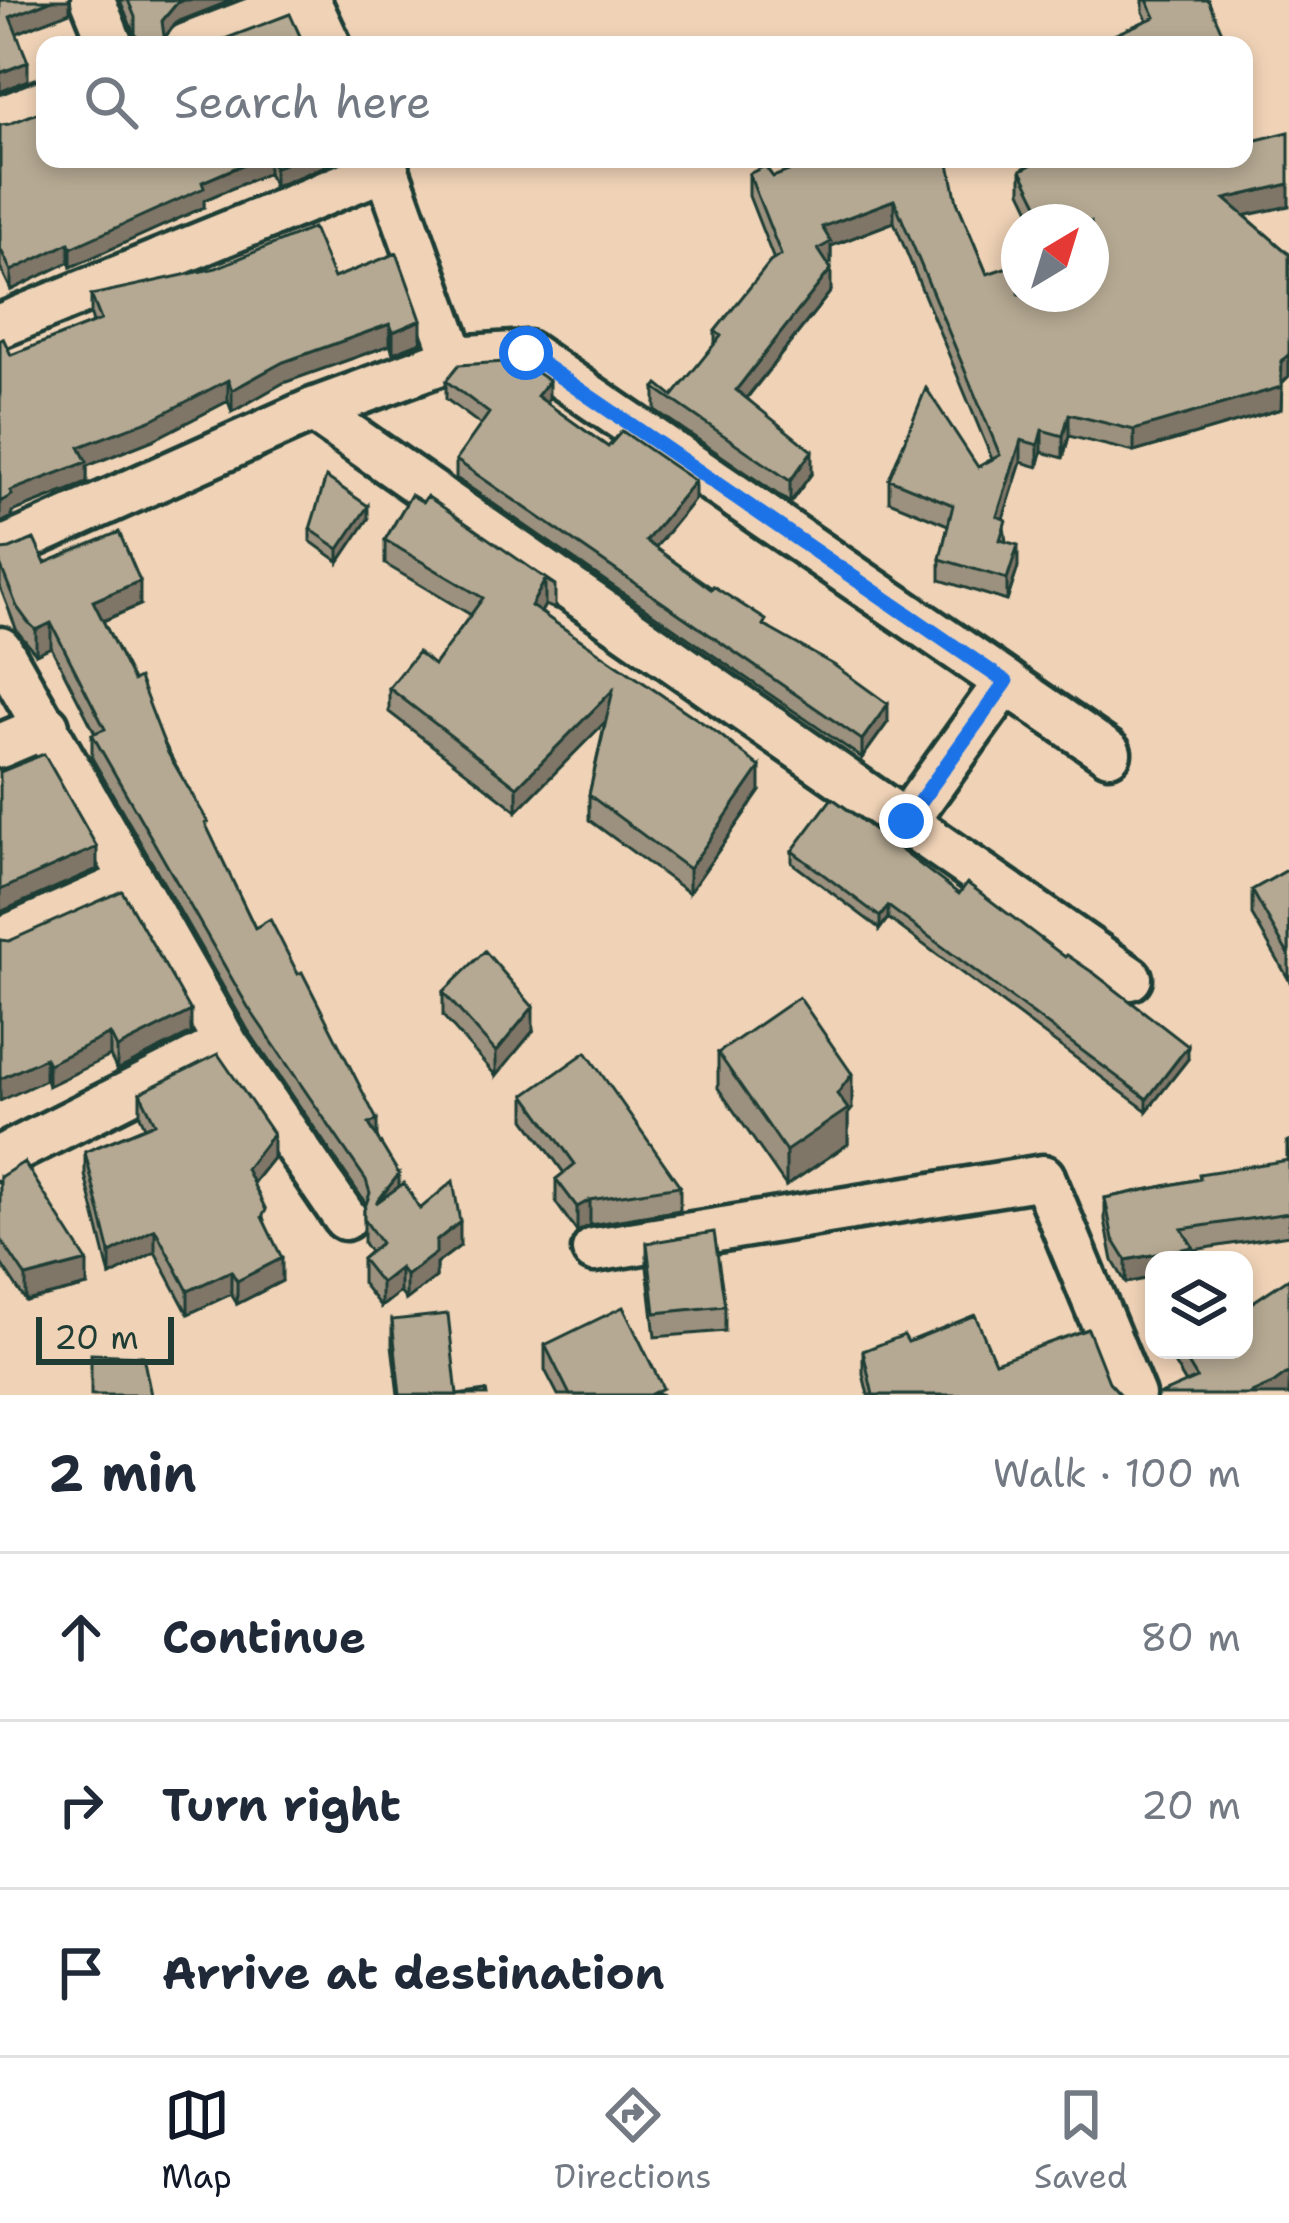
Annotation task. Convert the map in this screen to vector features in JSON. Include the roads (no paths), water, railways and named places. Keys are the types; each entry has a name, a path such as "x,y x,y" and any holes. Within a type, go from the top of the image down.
{"street":[{"path":"92,0 107,36"},
{"path":"211,36 306,0 324,36"},
{"path":"0,119 36,105"},
{"path":"0,326 375,168"},
{"path":"386,168 454,358"},
{"path":"0,550 313,410 454,358 526,353 1109,753"},
{"path":"313,410 1130,978"},
{"path":"0,649 226,1044 345,1218"},
{"path":"906,821 1006,682"},
{"path":"0,746 47,726"},
{"path":"0,940 133,880"},
{"path":"0,1157 226,1044"},
{"path":"594,1250 1042,1177 1133,1395"}]}
